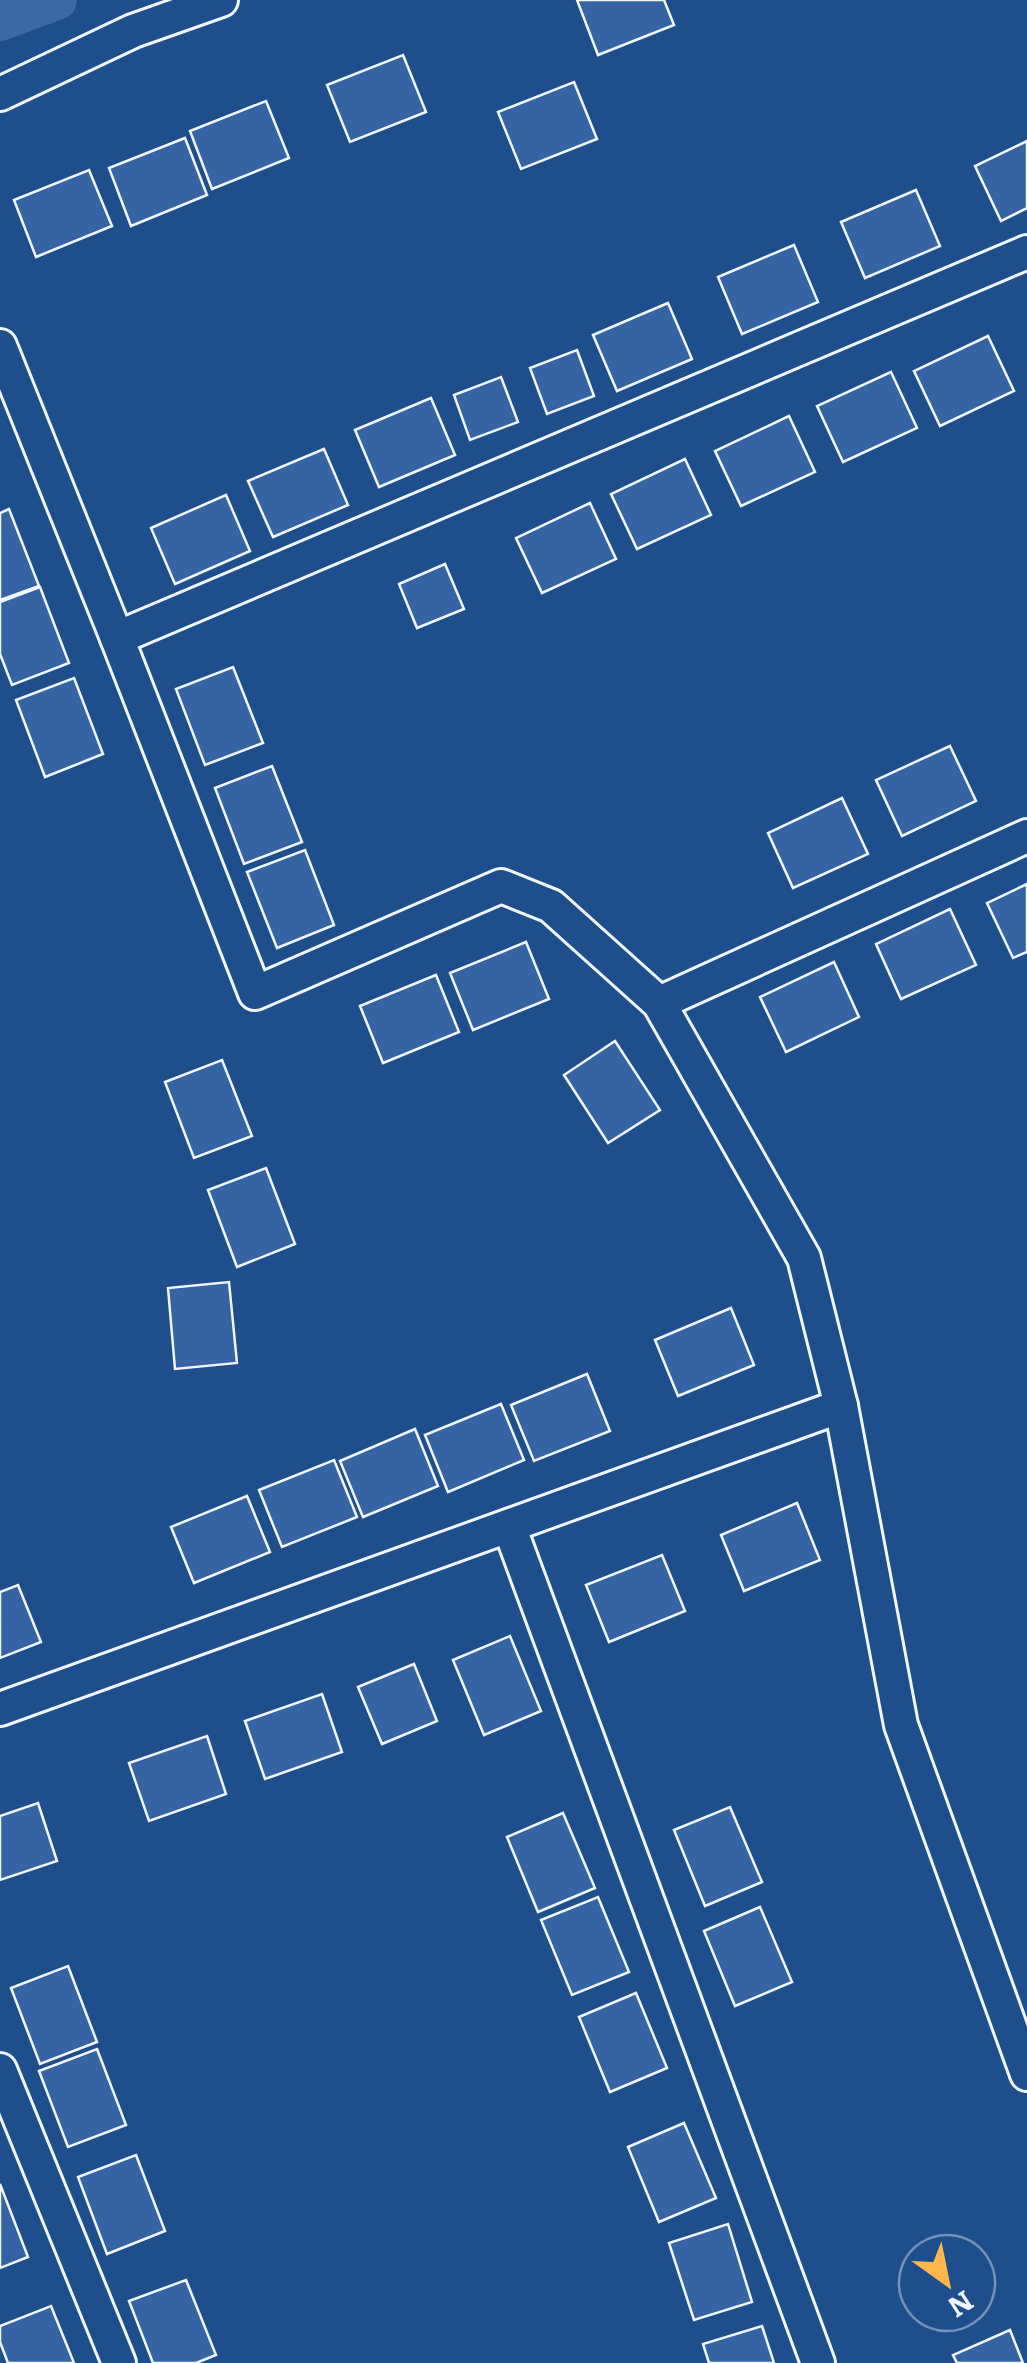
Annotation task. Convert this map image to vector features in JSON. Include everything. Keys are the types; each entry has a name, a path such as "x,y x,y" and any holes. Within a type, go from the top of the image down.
{"street":[{"path":"0,94 133,31 221,0"},
{"path":"117,638 1027,252"},
{"path":"0,346 255,993 501,886 551,906 659,1003 804,1258 841,1406 901,1725 1027,2074"},
{"path":"659,1003 1027,836"},
{"path":"0,1709 841,1406"},
{"path":"509,1526 818,2363"},
{"path":"0,2070 119,2363"}],"building":[{"path":"577,0 664,0 674,25 598,55"},
{"path":"403,55 426,112 350,142 327,85"},
{"path":"574,82 597,139 521,169 498,112"},
{"path":"266,101 289,158 212,189 190,131"},
{"path":"185,138 207,195 131,226 109,168"},
{"path":"1027,141 1027,208 1001,221 975,166"},
{"path":"89,170 112,226 36,257 14,200"},
{"path":"916,190 940,246 865,278 841,222"},
{"path":"794,245 818,302 742,334 718,277"},
{"path":"668,303 692,359 617,391 593,335"},
{"path":"988,336 1014,391 940,426 914,371"},
{"path":"577,350 594,396 547,414 530,368"},
{"path":"891,372 917,428 843,462 817,406"},
{"path":"501,377 518,422 470,440 454,395"},
{"path":"431,398 455,455 379,487 355,430"},
{"path":"789,416 815,472 741,506 715,451"},
{"path":"324,449 348,505 273,537 248,481"},
{"path":"685,459 711,515 637,549 611,494"},
{"path":"226,495 250,551 175,584 151,528"},
{"path":"590,503 616,559 542,593 516,538"},
{"path":"9,509 39,586 0,600 0,513"},
{"path":"445,564 464,609 417,628 399,584"},
{"path":"40,587 69,663 12,685 0,654 0,602"},
{"path":"233,667 263,743 205,765 176,689"},
{"path":"74,678 103,754 45,777 16,700"},
{"path":"950,746 976,801 902,836 876,780"},
{"path":"272,766 302,842 244,864 215,788"},
{"path":"842,798 868,854 793,888 768,833"},
{"path":"305,850 334,925 277,948 247,872"},
{"path":"1027,884 1027,952 1013,958 987,903"},
{"path":"950,909 976,965 901,999 876,944"},
{"path":"526,942 549,999 473,1030 450,973"},
{"path":"834,962 859,1017 786,1052 760,997"},
{"path":"436,975 459,1032 383,1063 360,1006"},
{"path":"615,1041 660,1110 608,1143 564,1075"},
{"path":"222,1060 252,1136 194,1158 165,1082"},
{"path":"266,1168 295,1244 237,1267 208,1190"},
{"path":"229,1282 237,1363 175,1369 168,1288"},
{"path":"731,1308 754,1365 678,1396 655,1340"},
{"path":"587,1374 610,1431 534,1461 511,1405"},
{"path":"501,1404 524,1460 448,1492 425,1435"},
{"path":"415,1429 438,1486 363,1517 340,1461"},
{"path":"334,1460 357,1517 282,1547 259,1490"},
{"path":"247,1496 270,1552 194,1583 171,1527"},
{"path":"797,1503 820,1560 744,1591 721,1535"},
{"path":"662,1555 685,1611 609,1642 586,1585"},
{"path":"18,1585 41,1642 0,1658 0,1592"},
{"path":"510,1636 541,1711 484,1735 453,1660"},
{"path":"414,1664 437,1721 382,1744 358,1687"},
{"path":"322,1694 342,1752 265,1779 245,1721"},
{"path":"207,1736 226,1794 149,1821 129,1763"},
{"path":"38,1803 57,1861 0,1880 0,1816"},
{"path":"730,1807 762,1882 705,1906 674,1830"},
{"path":"563,1813 595,1888 538,1912 507,1837"},
{"path":"598,1897 629,1972 572,1995 541,1920"},
{"path":"760,1907 792,1982 735,2006 704,1931"},
{"path":"68,1966 97,2042 40,2064 11,1988"},
{"path":"636,1993 667,2068 610,2092 579,2017"},
{"path":"97,2049 126,2125 68,2147 39,2071"},
{"path":"684,2123 716,2198 659,2222 628,2147"},
{"path":"136,2155 165,2231 107,2254 78,2177"},
{"path":"0,2184 28,2257 0,2268"},
{"path":"728,2224 752,2302 694,2320 669,2243"},
{"path":"186,2280 216,2355 196,2363 153,2363 129,2301"},
{"path":"51,2306 74,2363 8,2363 0,2342 0,2326"},
{"path":"762,2326 774,2363 709,2363 703,2344"},
{"path":"1010,2330 1023,2363 957,2363 953,2355"}],"waterway":[{"path":"0,21 57,0"}]}
